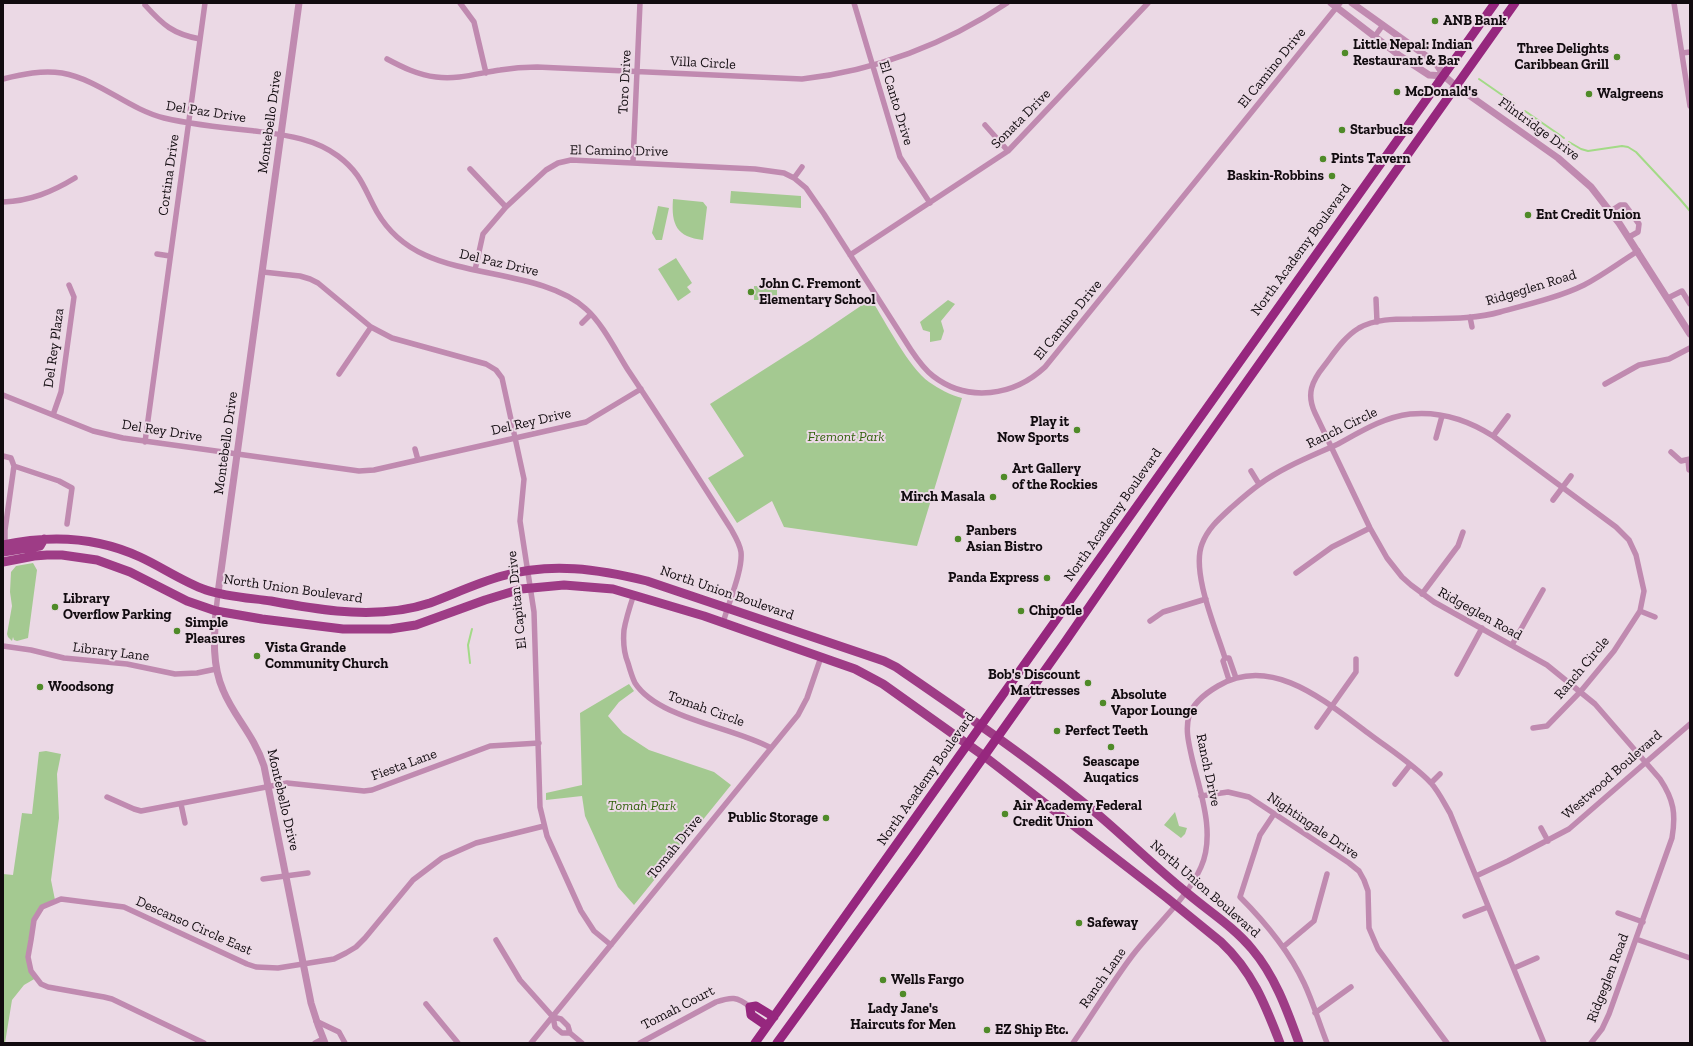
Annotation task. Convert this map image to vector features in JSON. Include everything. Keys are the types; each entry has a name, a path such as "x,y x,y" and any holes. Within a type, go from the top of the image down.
{"highway":[{"name":"North Academy Boulevard","path":"755,1043 1316,252 1444,76 1495,3"},
{"path":"777,1043 821,985 997,738 1165,497 1515,3"},
{"name":"Tomah Court","path":"767,1026 751,1015 750,1007 756,1006 774,1017"}],"main road":[{"name":"North Union Boulevard","path":"4,547 40,546 44,538 85,541 126,551 198,587 218,593 336,611 360,613 389,612 429,603 502,576 528,571 571,567 628,576 647,581 884,661 896,667 997,738 1095,812 1186,892 1223,920 1252,949 1277,988 1299,1043"},
{"name":"North Union Boulevard","path":"3,562 47,555 62,555 97,560 130,572 187,601 216,611 262,619 343,629 364,630 390,629 416,625 485,600 531,587 577,585 613,589 634,594 723,623 855,669 883,684 968,744 1221,942 1247,972 1264,1001 1280,1043"}],"street":[{"name":"Cortina Drive","path":"145,442 205,3"},
{"name":"Montebello Drive","path":"299,3 218,593 214,647 216,668 223,690 260,754 269,786 316,1021 324,1041"},
{"path":"460,3 474,22 486,73"},
{"name":"Toro Drive","path":"633,162 640,3"},
{"name":"El Canto Drive","path":"854,3 900,157 930,203"},
{"name":"Villa Circle","path":"387,59 413,72 436,77 458,78 522,68 802,79 841,73 872,66 936,42 976,23 1007,3"},
{"name":"Sonata Drive","path":"850,255 1008,151 1148,3"},
{"name":"Flintridge Drive","path":"1352,3 1436,63 1444,76 1456,86 1567,165 1591,187 1611,211 1629,237 1668,298 1688,325 1690,334"},
{"path":"1674,3 1690,106"},
{"path":"145,5 159,21 170,29 189,37 200,39"},
{"name":"Flintridge Drive","path":"1336,5 1375,36 1429,75 1444,76"},
{"name":"El Camino Drive","path":"475,270 483,234 506,207 546,170 558,163 571,160 633,162 774,170 794,178 806,188 919,362 933,376 952,387 973,393 1000,392 1019,386 1037,375 1045,368 1336,5"},
{"path":"1375,36 1383,25"},
{"path":"1682,53 1690,52"},
{"name":"Del Paz Drive","path":"3,79 44,72 73,75 92,83 152,114 188,123 298,137 320,145 341,158 361,178 382,220 404,243 433,259 546,287 568,296 586,308 641,389 732,529 739,544 741,555 740,568 723,623"},
{"path":"984,125 1008,151"},
{"path":"794,178 802,167"},
{"path":"470,169 506,207"},
{"path":"3,202 13,202 38,197 49,193 75,178"},
{"path":"1611,211 1620,205 1625,205 1639,224 1640,226 1638,232 1629,237"},
{"name":"Ridgeglen Road","path":"1592,1043 1605,1023 1643,922 1672,838 1675,814 1668,790 1596,704 1581,691 1547,665 1422,594 1406,581 1393,566 1370,528 1311,406 1310,391 1313,382 1347,337 1358,329 1377,322 1393,319 1470,317 1499,313 1569,291 1585,284 1638,251"},
{"path":"157,254 170,256"},
{"name":"El Capitan Drive","path":"263,272 310,279 318,283 371,327 392,338 486,364 496,370 502,378 524,479 520,521 534,612 540,807 544,826 581,911 594,931 611,945"},
{"name":"Del Rey Plaza","path":"53,415 61,392 74,297 69,285"},
{"path":"1668,298 1682,291 1690,304"},
{"path":"1376,298 1377,322"},
{"path":"582,323 591,314"},
{"name":"Ridgeglen Road","path":"1470,317 1472,327"},
{"path":"339,374 371,327"},
{"path":"1605,384 1639,365 1670,359 1690,348"},
{"name":"Del Rey Drive","path":"3,395 93,431 145,442 358,471 374,470 586,422 641,389"},
{"name":"Ranch Circle","path":"1229,680 1206,599 1198,562 1202,543 1212,525 1259,484 1287,468 1384,420 1397,416 1420,413 1442,416 1473,424 1493,436 1616,527 1629,540 1636,555 1643,582 1643,601 1640,611 1614,652 1581,691 1547,726 1533,728"},
{"path":"1436,438 1442,416"},
{"path":"1493,436 1508,416"},
{"path":"415,449 418,460"},
{"path":"1670,452 1681,461 1689,460 1689,470"},
{"path":"3,456 11,458 14,466 4,547"},
{"path":"14,466 59,481 72,488 67,524"},
{"path":"1251,471 1259,484"},
{"path":"1553,500 1571,476"},
{"path":"1296,573 1337,544 1370,528"},
{"path":"1422,594 1458,546 1463,532"},
{"path":"1512,645 1543,590"},
{"name":"Tomah Circle","path":"634,594 624,631 624,645 630,672 635,683 642,692 655,703 673,712 749,737 771,748"},
{"path":"1150,621 1163,612 1206,599"},
{"path":"1640,611 1655,617"},
{"path":"1457,674 1482,628"},
{"name":"Library Lane","path":"3,646 31,650 64,658 127,664 174,674 197,673 216,668"},
{"name":"Tomah Drive","path":"531,1043 803,707 821,657"},
{"name":"Ranch Circle","path":"1224,658 1229,658 1236,678"},
{"path":"1317,727 1356,672 1356,659"},
{"name":"Ranch Drive","path":"1186,892 1201,868 1208,843 1208,831 1187,734 1188,718 1200,699 1229,680 1253,675 1286,681 1314,694 1410,765 1431,783 1450,813 1544,1043"},
{"name":"Westwood Boulevard","path":"1476,876 1548,841 1577,823 1690,724"},
{"name":"Fiesta Lane","path":"107,797 134,809 141,810 181,804 269,786 296,783 354,791 372,790 490,746 539,743"},
{"path":"1395,784 1410,765"},
{"path":"1431,783 1440,774"},
{"name":"Nightingale Drive","path":"1201,796 1221,792 1249,797 1349,863 1358,871 1364,880 1368,891 1369,928 1375,943 1385,961 1447,1043"},
{"path":"181,804 185,823"},
{"path":"1274,814 1260,835 1240,898 1283,947 1304,982 1327,1043"},
{"name":"Descanso Circle East","path":"204,1043 112,999 55,989 41,984 31,972 28,956 34,920 42,907 55,900 68,899 124,908 133,910 256,967 278,968 304,965 334,959 356,947 413,880 442,858 476,843 544,826"},
{"path":"1541,828 1548,841"},
{"path":"263,879 308,873"},
{"path":"1283,947 1314,921 1327,874"},
{"name":"Ranch Lane","path":"1073,1043 1132,955 1186,892"},
{"path":"1465,916 1488,907"},
{"name":"Ridgeglen Road","path":"1618,913 1643,922"},
{"path":"1636,939 1690,958"},
{"path":"496,940 520,980 553,1017 555,1027 562,1033 570,1033"},
{"path":"1514,968 1537,958"},
{"path":"1315,1013 1350,987"},
{"name":"Tomah Court","path":"640,1043 716,1002 728,998 737,998 750,1007"},
{"path":"426,1004 458,1043"},
{"path":"553,1017 561,1019 568,1026 570,1033 582,1043"},
{"path":"316,1021 339,1032 345,1043"},
{"path":"315,1043 324,1041"}],"green space":[{"path":"731,191 801,196 801,208 730,203"},
{"path":"673,199 703,202 707,207 703,240 687,236 678,228 673,216"},
{"path":"658,206 669,208 662,240 656,240 652,233"},
{"path":"676,258 692,283 687,287 691,292 678,301 658,269"},
{"path":"754,286 777,287 777,300 754,300"},
{"name":"Fremont Park","path":"871,299 913,366 921,375 941,389 962,398 917,546 784,527 772,501 737,523 708,478 744,456 710,404 812,339"},
{"path":"948,300 955,304 941,321 944,331 941,340 930,342 930,332 923,330 920,322"},
{"path":"33,563 37,570 28,638 17,641 14,640 13,637 12,641 7,634 12,606 10,592 11,572 16,566"},
{"name":"Tomah Park","path":"629,684 634,691 619,702 608,716 623,733 649,750 714,772 731,785 634,905 618,887 605,860 585,816 582,796 546,800 546,793 582,785 580,713"},
{"path":"46,751 61,754 57,774 59,818 51,880 55,900 37,914 28,957 36,978 24,985 12,1000 5,1043 3,1043 3,874 13,875 22,813 32,814 39,752"},
{"path":"1175,812 1179,826 1187,828 1185,834 1181,838 1164,825"}],"waterway":[{"path":"1479,79 1515,104"},
{"path":"1525,111 1564,138"},
{"path":"1569,142 1588,151 1622,146 1628,147 1636,152 1690,211"},
{"path":"470,663 468,645 472,629"}],"place":[{"name":"ANB Bank","path":"1435,21"},
{"name":"Little Nepal: Indian Restaurant & Bar","path":"1345,53"},
{"name":"Three Delights Caribbean Grill","path":"1617,57"},
{"name":"McDonald's","path":"1397,92"},
{"name":"Walgreens","path":"1589,94"},
{"name":"Starbucks","path":"1342,130"},
{"name":"Pints Tavern","path":"1323,159"},
{"name":"Baskin-Robbins","path":"1332,176"},
{"name":"Ent Credit Union","path":"1528,215"},
{"name":"John C. Fremont Elementary School","path":"751,292"},
{"name":"Play it Now Sports","path":"1077,430"},
{"name":"Art Gallery of the Rockies","path":"1004,477"},
{"name":"Mirch Masala","path":"993,497"},
{"name":"Panbers Asian Bistro","path":"958,539"},
{"name":"Panda Express","path":"1047,578"},
{"name":"Library Overflow Parking","path":"55,607"},
{"name":"Chipotle","path":"1021,611"},
{"name":"Simple Pleasures","path":"177,631"},
{"name":"Vista Grande Community Church","path":"257,656"},
{"name":"Bob's Discount Mattresses","path":"1088,683"},
{"name":"Woodsong","path":"40,687"},
{"name":"Absolute Vapor Lounge","path":"1103,703"},
{"name":"Perfect Teeth","path":"1057,731"},
{"name":"Seascape Auqatics","path":"1111,747"},
{"name":"Air Academy Federal Credit Union","path":"1005,814"},
{"name":"Public Storage","path":"826,818"},
{"name":"Safeway","path":"1079,923"},
{"name":"Wells Fargo","path":"883,980"},
{"name":"Lady Jane's Haircuts for Men","path":"903,994"},
{"name":"EZ Ship Etc.","path":"987,1030"}]}
